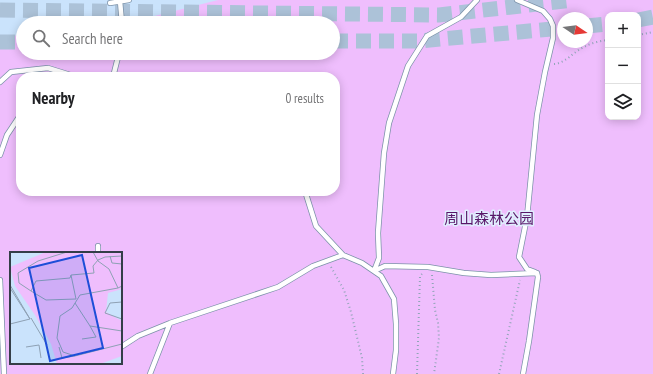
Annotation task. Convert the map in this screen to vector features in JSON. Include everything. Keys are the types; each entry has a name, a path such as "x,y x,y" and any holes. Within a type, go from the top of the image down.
{"lane":[{"path":"110,3 129,0"},
{"path":"374,271 379,258 378,232 384,153 389,123 408,66 427,36 461,17 477,0"},
{"path":"517,0 543,11 550,19 553,26 553,38 546,65 537,115 527,217 519,257 527,269 537,273"},
{"path":"120,1 121,16"},
{"path":"114,72 117,60"},
{"path":"0,82 11,72 48,68 61,72"},
{"path":"0,155 7,135 16,122"},
{"path":"307,196 316,226 343,255 362,263 382,276 394,299 396,350 393,374"},
{"path":"98,246 98,252"},
{"path":"122,346 138,336 170,323 278,287 313,266 343,255"},
{"path":"374,271 385,266 432,268 491,275 537,273"},
{"path":"523,374 538,277 537,273"},
{"path":"0,280 4,374"},
{"path":"150,374 170,323"}],"path":[{"path":"641,34 653,32"},
{"path":"546,65 561,64 572,54 585,46 605,41"},
{"path":"328,261 344,290 362,358 362,374"},
{"path":"417,374 420,276 432,268"},
{"path":"432,268 432,290 439,338 434,374"},
{"path":"499,374 522,273"}],"green space":[{"name":"周山森林公园","path":"218,0 653,0 653,374 0,374 0,37 16,36 16,60 340,60 340,16 155,16"}],"tunnel":[{"path":"0,10 439,15 574,0"},
{"path":"641,19 653,17"},
{"path":"593,25 605,24"},
{"path":"340,41 419,41 557,29"},
{"path":"0,42 16,42"}]}
